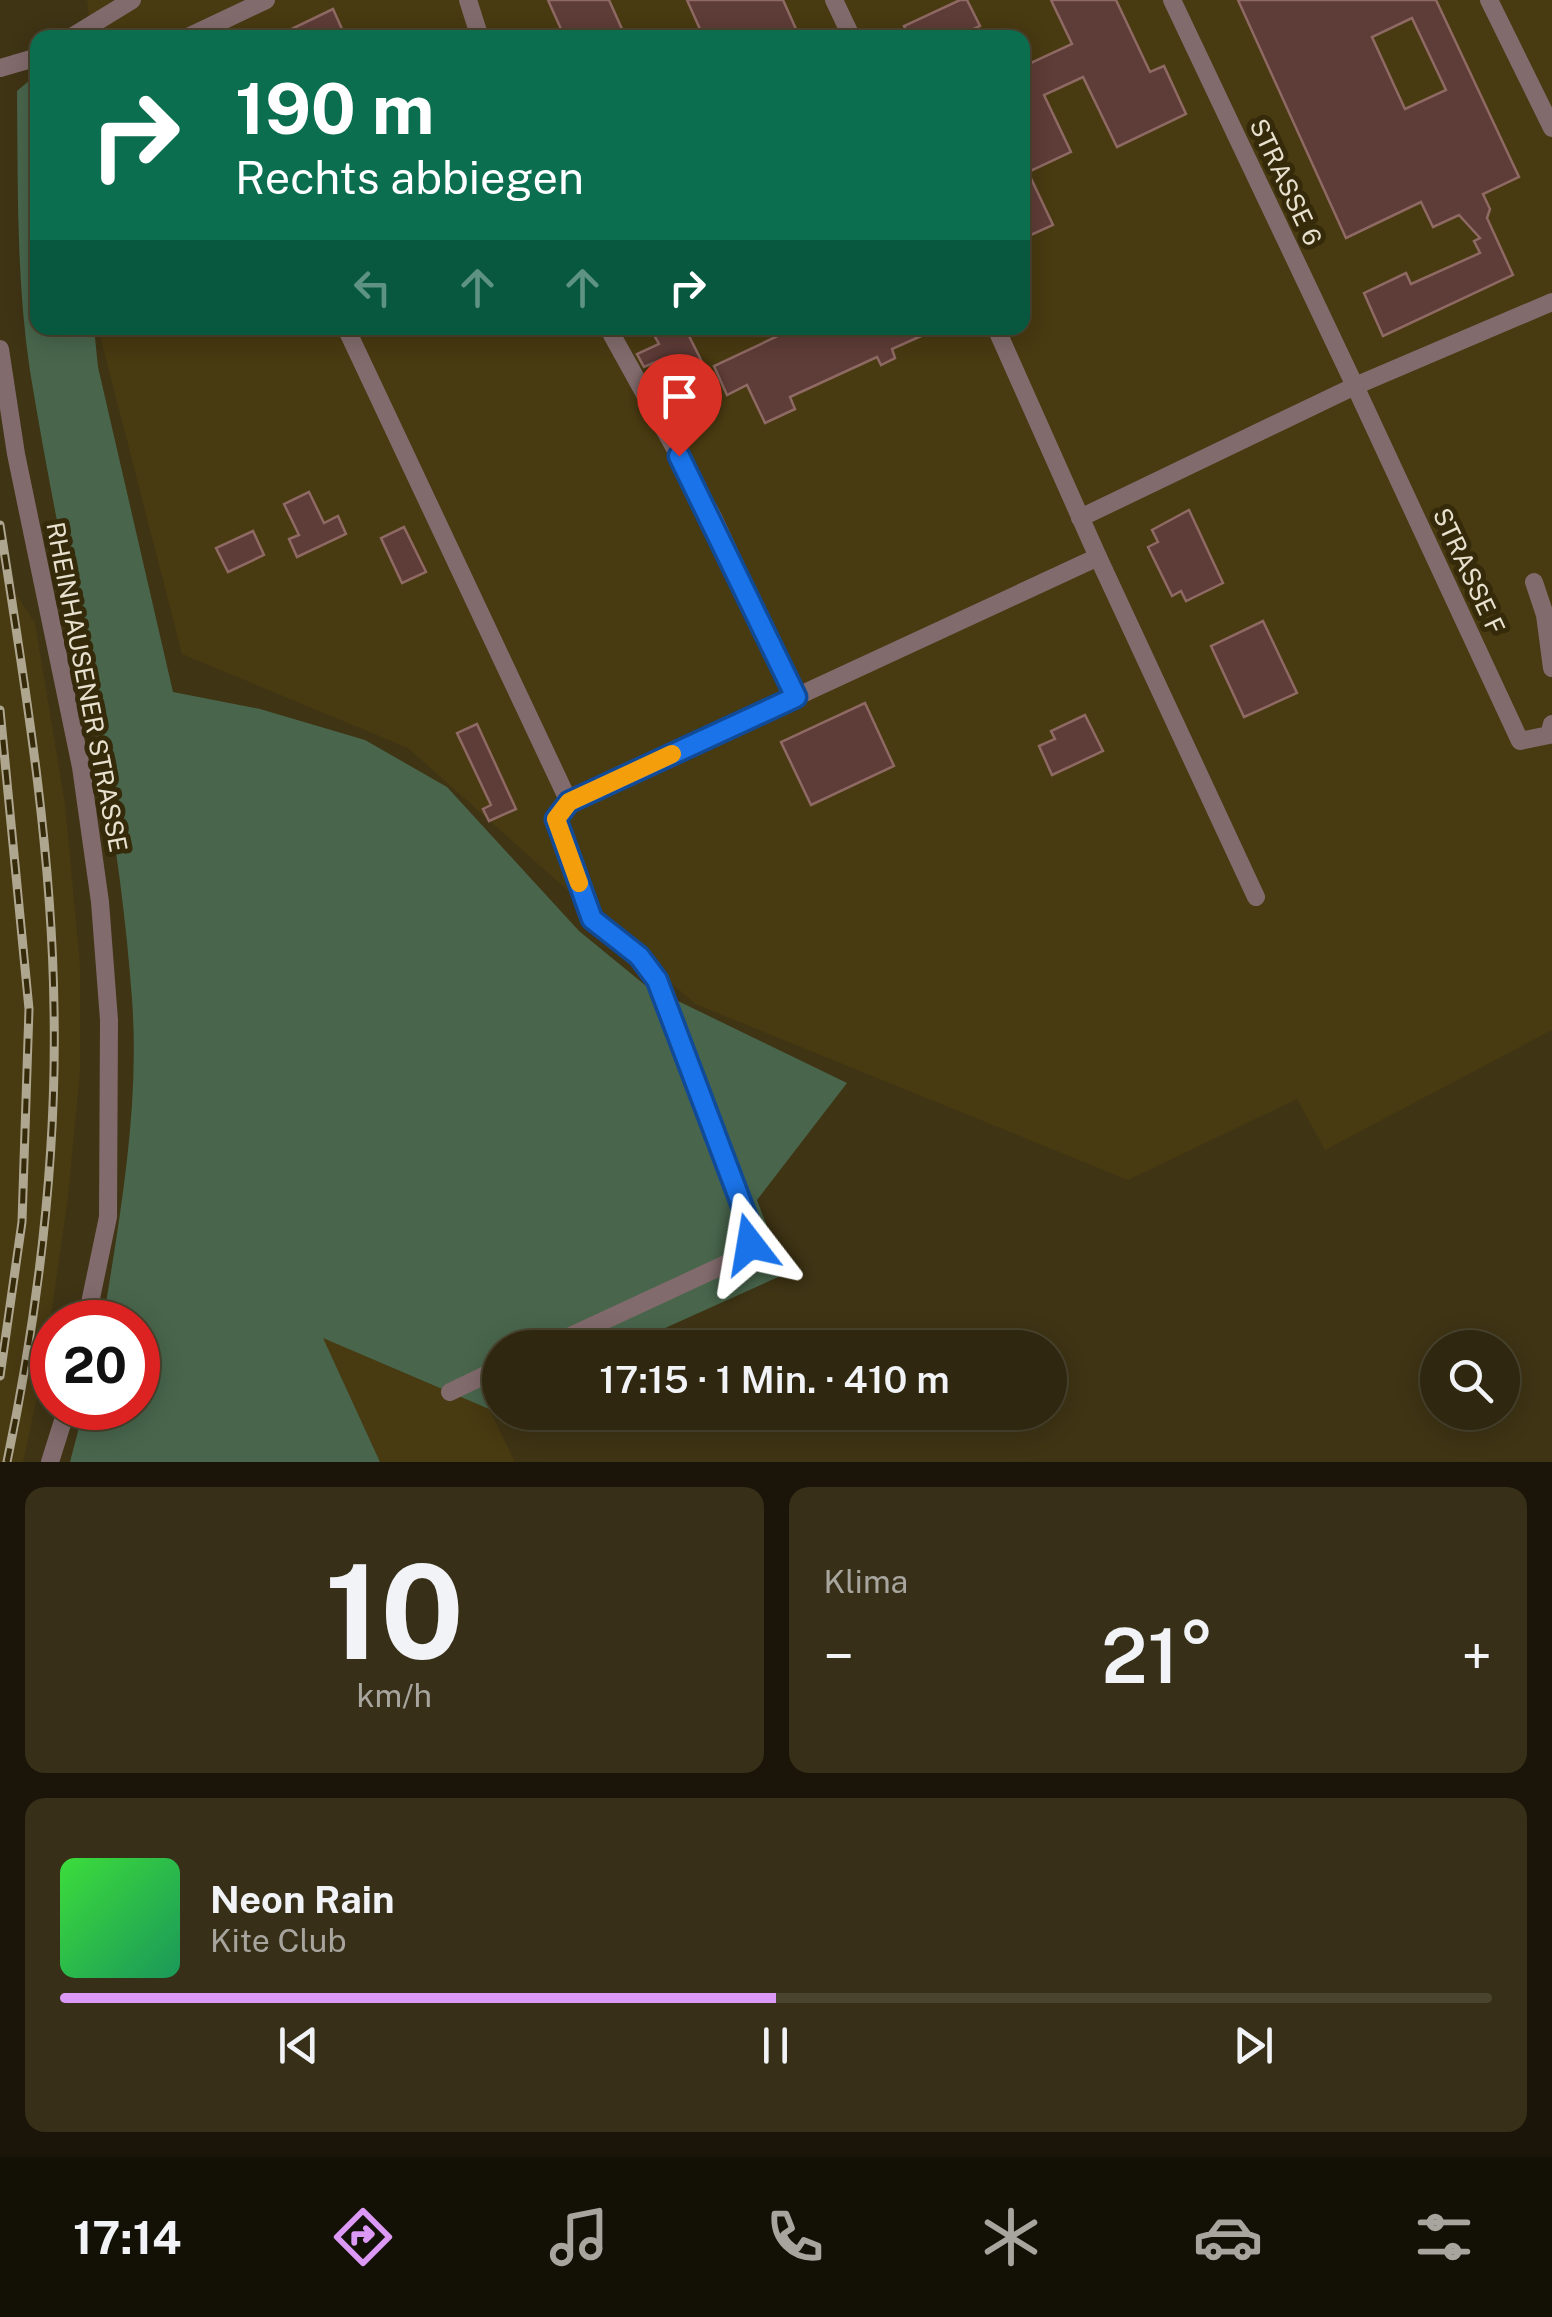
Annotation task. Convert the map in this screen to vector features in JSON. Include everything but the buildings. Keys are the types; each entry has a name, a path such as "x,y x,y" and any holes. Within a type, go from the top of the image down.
{"street":[{"path":"83,30 132,0"},
{"path":"212,30 266,0"},
{"path":"468,0 477,30"},
{"path":"834,0 848,30"},
{"name":"STRASSE 6","path":"1172,0 1355,386"},
{"path":"1489,0 1552,128"},
{"path":"0,68 30,59"},
{"path":"1080,518 1355,386 1552,302"},
{"path":"349,335 569,802"},
{"path":"620,335 712,517 796,697"},
{"path":"999,335 1256,897"},
{"name":"RHEINHAUSENER STRASSE","path":"0,349 16,454 82,767 100,902 109,1020 108,1217 91,1300"},
{"name":"STRASSE F","path":"1355,386 1520,741 1549,734 1552,724"},
{"path":"583,1330 728,1262 743,1252 752,1232 657,980 639,956 592,919 556,819 569,802 1098,557"},
{"name":"STRASSE F","path":"1534,582 1545,615 1552,668"},
{"path":"450,1392 482,1377"},
{"path":"50,1462 61,1430"}],"shaded area":[{"path":"87,0 1552,0 1552,1030 1325,1150 1297,1099 1128,1180 695,1004 408,748 182,654 100,335 1030,335 1030,30 90,30"},
{"path":"0,570 35,623 65,804 80,965 80,1071 53,1300 30,1300 30,1429 23,1462 0,1462"},
{"path":"322,1337 482,1406 482,1430 499,1430 515,1462 380,1462"}],"green space":[{"path":"30,80 30,335 95,335 98,367 173,692 260,709 365,740 447,787 579,931 645,985 847,1083 757,1200 785,1274 661,1330 482,1330 482,1406 323,1338 380,1462 70,1462 78,1430 160,1430 160,1300 107,1300 131,1121 132,999 115,841 30,371 19,231 17,91"}],"railway":[{"path":"0,525 43,827 54,1009 49,1180 28,1350 7,1462"},
{"path":"0,710 29,1009 22,1222 0,1376"}],"slow traffic":[{"path":"579,883 556,819 569,802 672,754"}],"route":[{"path":"679,456 712,517 796,697 569,802 556,819 592,919 639,956 657,980 752,1232 750,1244"}]}
